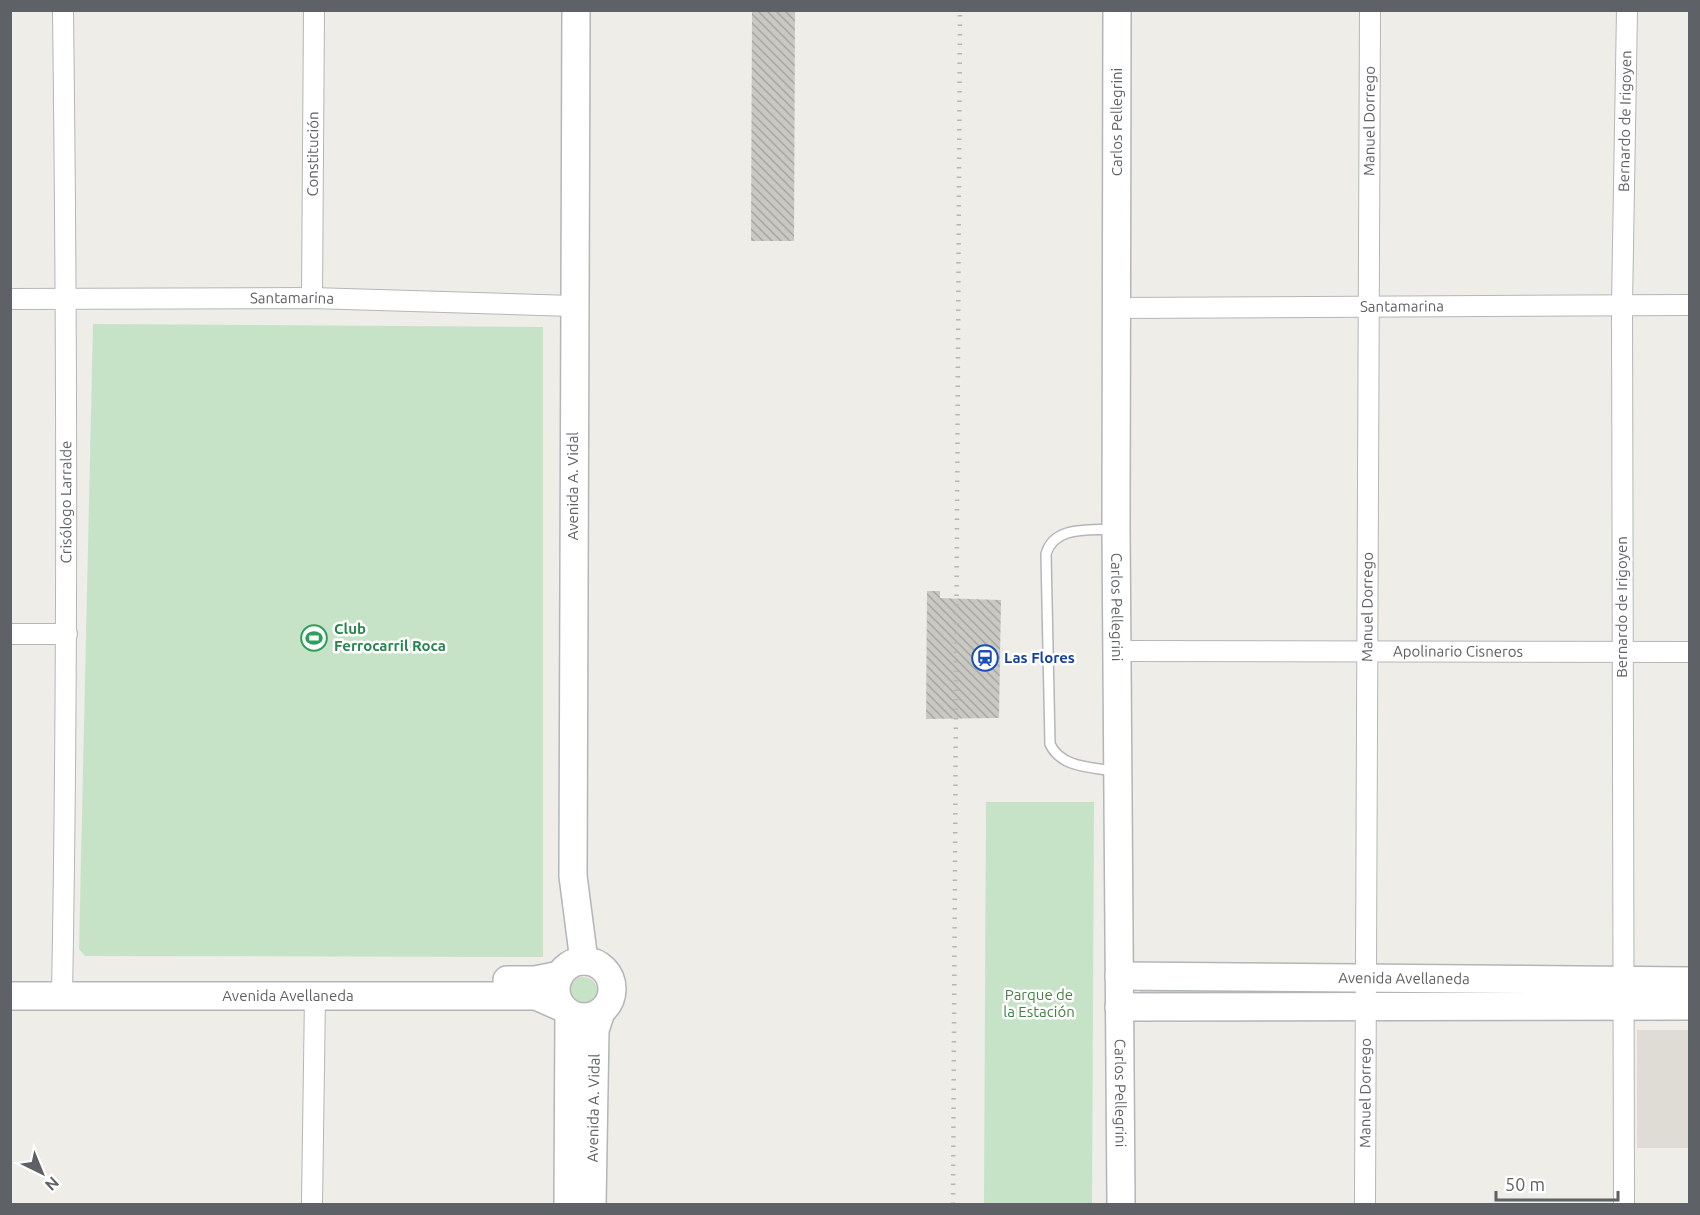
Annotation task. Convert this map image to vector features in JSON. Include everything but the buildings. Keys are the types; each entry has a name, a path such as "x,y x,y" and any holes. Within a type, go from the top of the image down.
{"street":[{"name":"Crisólogo Larralde","path":"62,987 67,634 67,299 63,10"},
{"name":"Constitución","path":"312,298 314,10"},
{"name":"Avenida A. Vidal","path":"576,10 573,306 573,876 584,961"},
{"name":"Carlos Pellegrini","path":"1117,10 1116,529 1121,1204"},
{"name":"Manuel Dorrego","path":"1365,1204 1370,10"},
{"name":"Bernardo de Irigoyen","path":"1624,1204 1622,305 1627,10"},
{"name":"Santamarina","path":"10,299 312,298 573,306"},
{"name":"Santamarina","path":"1116,308 1689,305"},
{"path":"10,634 67,634"},
{"name":"Apolinario Cisneros","path":"1118,651 1689,652"},
{"path":"584,961 600,966 611,980 611,997 601,1012 585,1017 565,1010 556,991 560,975 574,963 584,961"},
{"name":"Avenida Avellaneda","path":"10,978 62,987 314,987 535,980 560,975"},
{"name":"Avenida Avellaneda","path":"1119,976 1366,978 1624,993 1689,1006"},
{"name":"Avenida Avellaneda","path":"1119,1007 1366,1006 1624,993 1689,981"},
{"name":"Avenida Avellaneda","path":"10,996 62,987"},
{"path":"312,1204 314,987"},
{"name":"Avenida Avellaneda","path":"314,987 536,996 565,1010"},
{"name":"Avenida A. Vidal","path":"565,1010 568,1204"},
{"name":"Avenida A. Vidal","path":"592,1204 595,1030 601,1012"}],"lane":[{"path":"1116,529 1066,532 1056,537 1048,546 1046,554 1050,744 1054,754 1066,762 1119,772"}],"shaded area":[{"path":"1637,1030 1689,1030 1689,1148 1637,1148"}],"green space":[{"name":"Club Ferrocarril Roca","path":"93,324 543,327 543,957 85,956 79,949"},
{"name":"Parque de la Estación","path":"986,802 1094,802 1092,1204 984,1204"},
{"path":"583,977 593,981 597,991 593,1001 583,1005 573,1001 569,991 573,981"},
{"path":"1140,988 1349,990 1349,999 1140,997"}],"railway":[{"path":"953,1204 960,10"}],"place":[{"name":"Club Ferrocarril Roca","path":"314,638"},
{"name":"Las Flores","path":"985,658"}]}
